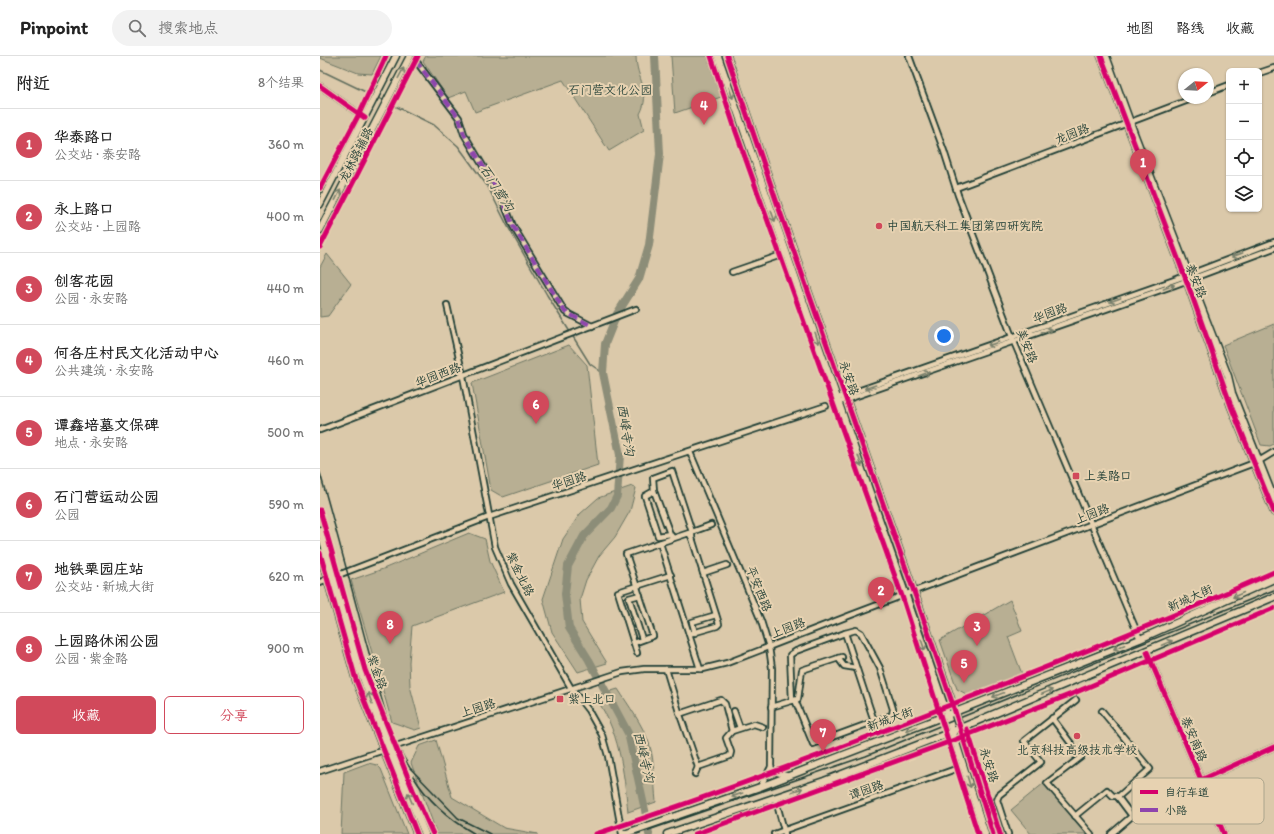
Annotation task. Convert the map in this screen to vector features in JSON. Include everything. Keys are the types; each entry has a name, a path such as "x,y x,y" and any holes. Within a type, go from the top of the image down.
{"main road":[{"path":"320,204 396,56"},
{"path":"320,230 410,56"},
{"name":"永安路","path":"718,56 787,253 836,401 906,595 953,732 985,834"},
{"name":"永安路","path":"727,56 953,706 993,834"},
{"name":"泰安路","path":"1101,56 1187,277 1274,512"},
{"name":"泰安路","path":"1106,56 1128,123"},
{"name":"泰安路","path":"1256,462 1274,498"},
{"name":"紫金路","path":"320,530 330,578 356,680 425,834"},
{"name":"紫金路","path":"320,553 330,578"},
{"name":"新城大街","path":"623,834 760,787 947,715 1140,639 1274,579"},
{"path":"668,834 824,781 953,732 1147,652 1274,597"},
{"name":"紫金路","path":"386,749 417,834"}],"street":[{"name":"美安路","path":"909,56 956,188 1013,340 1140,639"},
{"path":"416,61 459,118 464,134 502,198 514,226 565,312 592,326"},
{"path":"1262,72 1274,68"},
{"path":"320,86 365,118"},
{"path":"1214,91 1226,86"},
{"name":"龙园路","path":"956,188 1178,104"},
{"name":"华园路","path":"1187,277 1274,242"},
{"name":"华园路","path":"836,401 1013,340 1187,277 1274,248"},
{"path":"732,272 787,253"},
{"name":"紫金北路","path":"447,305 463,376 495,547 509,580 571,688 588,710 602,735 608,756 623,834"},
{"name":"华园西路","path":"320,430 636,310"},
{"name":"华园路","path":"320,582 489,518 826,406"},
{"name":"平安西路","path":"690,452 761,621 769,646 772,668 771,767"},
{"name":"上园路","path":"320,771 571,688 618,674 634,670 713,668 1256,462 1274,452"},
{"path":"671,536 654,491 654,478 672,472 692,532 692,538"},
{"path":"654,491 645,496 658,536 671,536 689,533 692,538 719,624 717,626 689,634"},
{"path":"692,532 711,525"},
{"path":"634,643 654,636 626,554 660,542 671,536"},
{"path":"660,542 700,669"},
{"path":"703,573 727,565"},
{"path":"637,653 618,592 670,575"},
{"path":"640,595 629,598 642,640"},
{"path":"695,633 692,622 716,615"},
{"path":"856,630 861,633 880,668 893,709 892,715 813,744 810,741 793,701 790,655 796,651 845,633 856,630"},
{"path":"845,633 874,721"},
{"name":"泰安南路","path":"1147,652 1200,778"},
{"path":"771,707 798,700 797,696 802,670 840,657 844,666 856,668"},
{"path":"666,669 698,768"},
{"path":"679,712 682,713 721,700 724,704 732,731"},
{"path":"1008,834 997,800 999,795 1040,762 1024,741 1076,700"},
{"path":"1102,711 1150,769 1140,778"},
{"path":"734,712 740,728"},
{"path":"1052,718 1081,757 1047,783 1091,834"},
{"path":"695,774 698,768 730,756 731,752 726,738 732,731 754,724 763,727"},
{"path":"1205,778 1274,747"},
{"name":"谭园路","path":"774,834 785,832 964,766"},
{"path":"760,787 771,767 774,772 789,776"},
{"path":"1118,797 1132,785"},
{"path":"1075,816 1107,790 1113,796 1118,797 1132,816 1111,834"},
{"path":"775,797 785,832"},
{"name":"泰安南路","path":"1220,824 1224,834"}],"green space":[{"path":"320,56 381,56 372,74 358,73 320,58"},
{"name":"石门营文化公园","path":"426,56 636,56 638,72 644,92 643,106 640,114 644,130 609,151 563,80 475,112 466,91 448,98 423,61"},
{"path":"671,56 707,56 721,97 675,113"},
{"path":"327,254 351,284 328,316 320,317 320,267"},
{"path":"1274,324 1274,444 1270,446 1261,445 1223,345"},
{"path":"569,345 587,365 598,465 503,497 491,490 472,383"},
{"path":"632,486 636,488 630,511 615,537 599,556 586,580 580,599 582,622 607,663 578,672 552,632 543,599 563,539 580,514 598,498"},
{"path":"469,533 485,539 490,561 504,592 412,626 409,662 410,686 421,728 415,730 392,722 351,580 383,569"},
{"path":"1010,600 1022,631 1008,637 1022,674 968,695 957,689 940,640"},
{"path":"618,689 643,729 651,750 654,772 656,802 628,812 625,782 615,736 594,696"},
{"path":"436,740 452,797 504,828 538,834 437,834 411,763 419,746"},
{"path":"368,763 377,765 381,769 407,834 341,834 344,772"},
{"path":"1044,783 1087,834 1031,834 1011,810"}],"waterway":[{"name":"西峰寺沟","path":"649,834 628,733 589,660 569,628 565,594 568,566 584,536 611,508 617,496 620,455 603,373 605,344 617,314 639,279 649,245 660,154 655,56"},
{"name":"石门营沟","path":"320,70 374,96"},
{"name":"石门营沟","path":"378,98 385,101"},
{"name":"石门营沟","path":"389,103 434,125 458,146 488,187 507,225 570,332"},
{"name":"石门营沟","path":"572,335 590,364 603,373"}],"railway":[{"path":"320,473 379,691 389,723 402,754 410,768 458,818 490,834"},
{"path":"637,834 866,756 1274,590"},
{"path":"413,776 425,794 440,809 456,822 475,834"}],"marked path":[{"path":"416,61 459,118 464,134 502,198 513,226 565,312 592,326"}],"cycle path":[{"path":"320,188 359,114 386,56"},
{"name":"龙林路辅路","path":"320,247 418,56"},
{"path":"711,56 736,132 902,596 978,834"},
{"path":"727,56 953,705 993,834"},
{"path":"1101,56 1190,290 1231,406 1274,512"},
{"name":"龙林路辅路","path":"320,86 365,118"},
{"path":"320,510 365,670 413,790 433,834"},
{"path":"320,553 356,680 417,834"},
{"path":"596,834 749,781 1001,685 1104,644 1274,572"},
{"path":"695,834 949,742 1074,693 1274,608"},
{"path":"1147,652 1200,778"},
{"path":"967,729 1000,834"},
{"path":"1205,778 1274,747"},
{"path":"1220,824 1224,834"}],"place":[{"name":"何各庄村民文化活动中心","path":"704,125"},
{"name":"华泰路口","path":"1143,182"},
{"name":"中国航天科工集团第四研究院","path":"879,226"},
{"name":"石门营运动公园","path":"536,424"},
{"name":"上美路口","path":"1076,476"},
{"name":"永上路口","path":"881,610"},
{"name":"上园路休闲公园","path":"390,644"},
{"name":"创客花园","path":"977,646"},
{"name":"谭鑫培墓文保碑","path":"964,683"},
{"name":"紫上北口","path":"560,699"},
{"name":"北京科技高级技术学校","path":"1077,736"},
{"name":"地铁栗园庄站","path":"823,752"}]}
